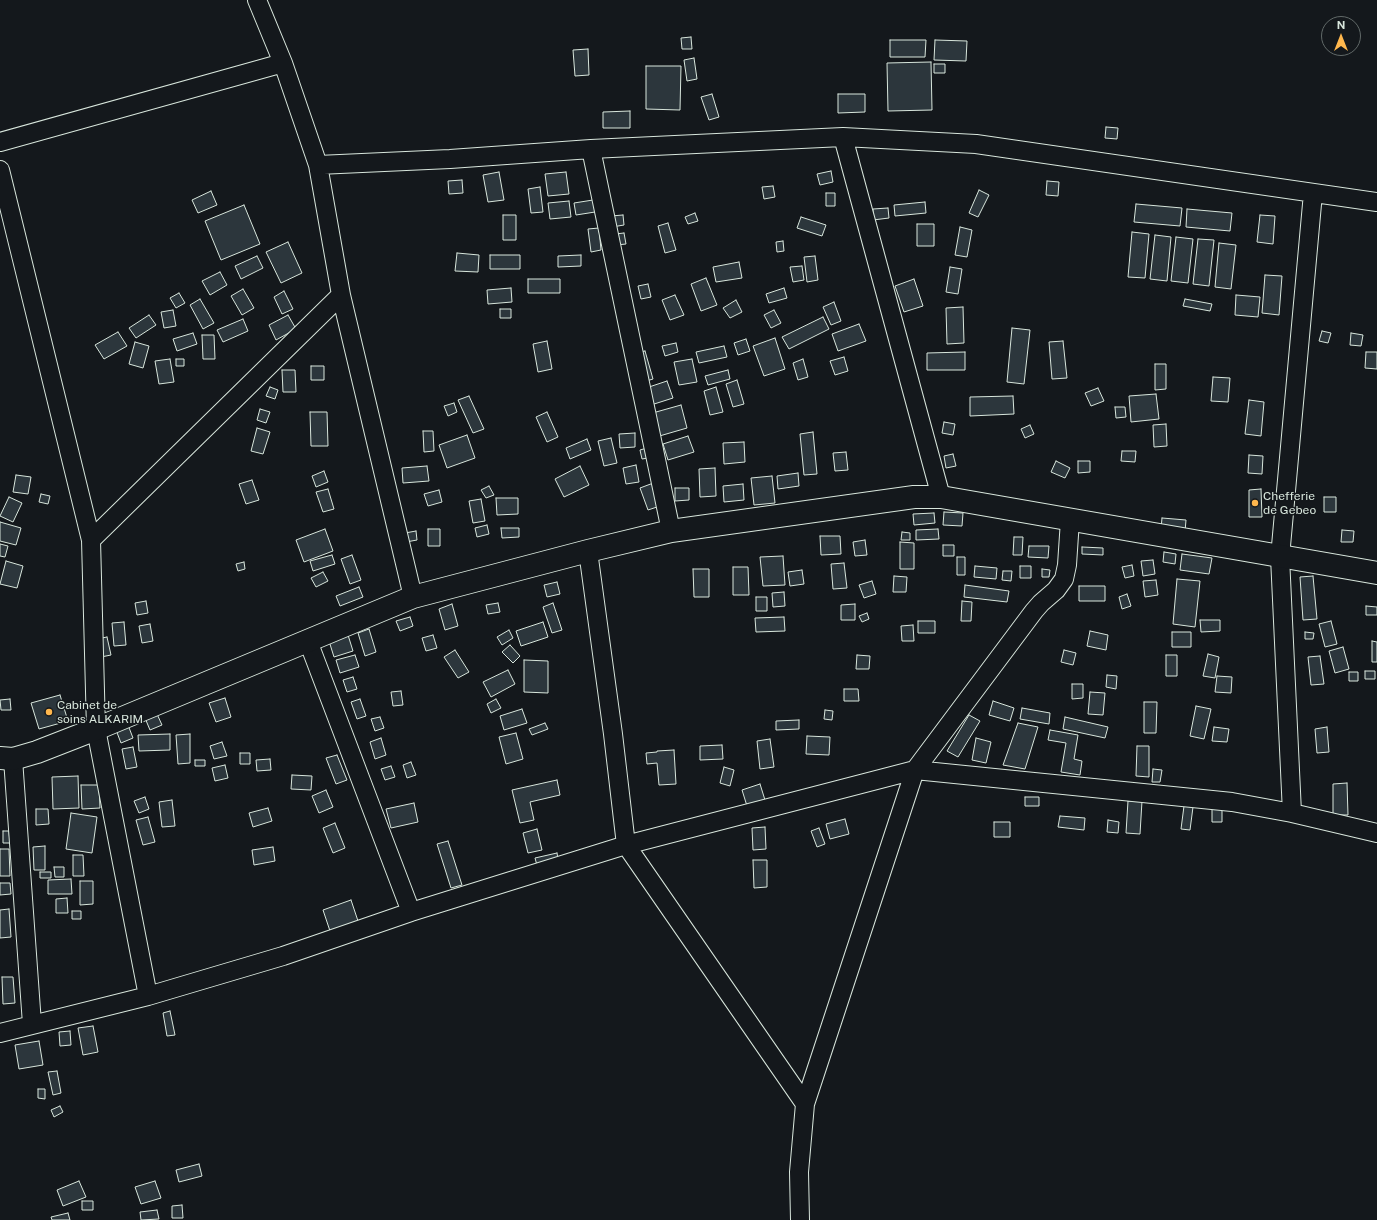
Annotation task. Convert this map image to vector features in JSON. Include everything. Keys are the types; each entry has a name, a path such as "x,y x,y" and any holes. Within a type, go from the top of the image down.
{"street":[{"path":"257,0 283,63 318,165 341,295 413,597"},
{"path":"0,142 283,63"},
{"path":"318,165 450,160 591,149 843,136 976,144 1377,202"},
{"path":"843,136 941,498"},
{"path":"591,149 671,531"},
{"path":"0,170 91,540 96,729 148,996"},
{"path":"1292,813 1280,556 1313,193"},
{"path":"91,540 341,295"},
{"path":"32,1024 7,759 37,752 96,729 413,597 671,531 914,498 941,498 1377,573"},
{"path":"800,1220 799,1172 806,1104 915,770 1034,611 1056,590 1064,579 1067,565 1070,520"},
{"path":"588,551 614,734 626,845 806,1104"},
{"path":"308,641 411,912"},
{"path":"0,1033 148,996 283,956 411,912 626,845 915,770 1232,802 1292,813 1377,833"}],"building":[{"path":"691,37 692,49 682,49 681,38"},
{"path":"890,40 926,40 925,57 890,57"},
{"path":"935,40 967,41 966,61 934,60"},
{"path":"588,49 589,75 575,76 573,50"},
{"path":"694,58 697,79 687,81 684,60"},
{"path":"931,62 932,110 888,111 887,63"},
{"path":"934,64 945,64 945,73 934,73"},
{"path":"646,66 681,66 680,110 646,109"},
{"path":"712,94 719,117 709,120 701,97"},
{"path":"838,94 865,94 865,112 838,113"},
{"path":"630,111 630,128 603,128 603,112"},
{"path":"1106,127 1118,128 1117,139 1105,138"},
{"path":"831,171 833,182 820,185 817,174"},
{"path":"499,172 504,200 488,202 483,175"},
{"path":"566,172 569,194 548,196 545,174"},
{"path":"462,180 463,193 449,194 448,181"},
{"path":"1047,181 1059,182 1058,196 1046,195"},
{"path":"773,186 775,197 764,199 762,187"},
{"path":"540,187 543,212 531,213 528,189"},
{"path":"979,190 989,195 978,217 969,213"},
{"path":"211,191 217,205 198,213 192,200"},
{"path":"826,193 835,193 835,206 826,206"},
{"path":"593,200 595,212 576,215 574,203"},
{"path":"569,201 571,217 550,219 548,203"},
{"path":"925,202 926,213 895,216 894,205"},
{"path":"1136,204 1182,208 1180,226 1134,222"},
{"path":"244,205 260,244 221,260 205,221"},
{"path":"888,208 889,218 873,220 873,209"},
{"path":"1187,209 1232,213 1230,231 1186,227"},
{"path":"695,213 698,221 688,224 685,217"},
{"path":"503,215 516,215 516,240 503,240"},
{"path":"623,215 624,225 612,227 611,216"},
{"path":"1260,215 1275,216 1273,244 1257,242"},
{"path":"801,217 826,225 822,236 797,228"},
{"path":"668,223 676,250 665,253 658,226"},
{"path":"917,224 934,224 934,246 917,246"},
{"path":"960,227 972,230 967,257 955,255"},
{"path":"599,228 601,250 591,252 588,229"},
{"path":"1132,232 1149,234 1145,278 1128,277"},
{"path":"624,233 626,244 616,245 615,234"},
{"path":"1155,235 1171,237 1167,281 1150,279"},
{"path":"1176,237 1193,239 1188,283 1171,281"},
{"path":"1198,239 1214,240 1209,286 1193,284"},
{"path":"783,241 784,251 777,252 776,242"},
{"path":"288,242 302,273 281,283 266,252"},
{"path":"1219,243 1236,245 1231,289 1215,287"},
{"path":"457,253 479,255 478,272 455,271"},
{"path":"490,255 520,255 520,269 490,269"},
{"path":"581,255 581,266 558,267 558,256"},
{"path":"257,256 263,268 241,279 235,266"},
{"path":"815,256 818,280 807,282 804,257"},
{"path":"739,262 742,278 716,282 713,267"},
{"path":"802,266 804,280 793,282 790,267"},
{"path":"950,267 962,269 958,294 946,292"},
{"path":"220,272 227,285 210,295 202,281"},
{"path":"1265,275 1282,276 1279,315 1262,313"},
{"path":"706,278 717,305 701,311 691,284"},
{"path":"528,279 560,279 560,293 528,293"},
{"path":"914,279 923,306 904,312 895,286"},
{"path":"648,284 651,297 641,299 638,286"},
{"path":"511,288 512,302 488,304 487,290"},
{"path":"784,288 787,298 769,303 766,294"},
{"path":"243,289 254,308 242,315 231,296"},
{"path":"284,291 293,309 282,314 274,297"},
{"path":"179,293 185,303 176,308 170,298"},
{"path":"675,295 684,315 670,320 662,300"},
{"path":"1236,295 1260,297 1258,317 1235,315"},
{"path":"200,299 214,323 203,329 190,305"},
{"path":"1185,299 1212,304 1210,311 1183,306"},
{"path":"736,300 742,312 730,318 723,308"},
{"path":"834,302 841,321 831,325 823,307"},
{"path":"963,307 964,343 947,344 946,308"},
{"path":"500,309 511,309 511,318 500,318"},
{"path":"173,310 176,326 164,328 161,312"},
{"path":"774,310 781,323 771,328 764,315"},
{"path":"149,315 156,325 136,338 129,328"},
{"path":"288,315 296,329 276,340 269,325"},
{"path":"823,317 829,329 789,349 782,337"},
{"path":"243,319 248,331 223,342 217,330"},
{"path":"859,324 866,341 838,351 832,334"},
{"path":"1012,328 1030,330 1024,384 1007,382"},
{"path":"1322,331 1331,333 1328,343 1319,341"},
{"path":"118,332 127,346 104,359 95,345"},
{"path":"193,333 197,344 177,351 173,339"},
{"path":"1351,333 1363,335 1361,346 1350,345"},
{"path":"202,335 214,335 215,359 203,359"},
{"path":"775,338 785,369 764,376 753,346"},
{"path":"746,339 750,351 738,355 734,343"},
{"path":"547,341 552,369 538,372 533,344"},
{"path":"1063,341 1067,378 1052,379 1049,342"},
{"path":"135,342 149,346 143,368 129,364"},
{"path":"676,343 678,352 665,356 662,346"},
{"path":"724,346 727,357 699,363 696,352"},
{"path":"645,351 653,379 643,382 635,353"},
{"path":"965,352 965,370 927,370 927,353"},
{"path":"1366,352 1377,352 1377,369 1365,368"},
{"path":"844,357 848,371 835,375 830,361"},
{"path":"170,359 174,382 159,384 155,361"},
{"path":"176,359 184,359 184,366 176,366"},
{"path":"692,359 697,382 679,385 674,362"},
{"path":"803,359 808,377 798,380 793,363"},
{"path":"1155,364 1166,364 1166,389 1155,390"},
{"path":"311,366 324,366 324,380 311,380"},
{"path":"282,370 295,370 296,392 283,392"},
{"path":"728,370 730,379 708,385 705,376"},
{"path":"1213,377 1230,378 1228,402 1211,401"},
{"path":"737,380 744,404 733,407 726,384"},
{"path":"667,381 673,398 651,405 646,388"},
{"path":"270,387 278,390 275,399 266,396"},
{"path":"716,387 723,412 710,415 704,391"},
{"path":"1098,388 1104,401 1091,406 1085,393"},
{"path":"1156,394 1159,419 1131,422 1129,396"},
{"path":"469,396 484,429 473,433 458,400"},
{"path":"1013,396 1014,414 970,416 970,397"},
{"path":"1249,400 1264,402 1261,436 1245,434"},
{"path":"454,403 457,412 448,416 444,406"},
{"path":"681,405 687,428 656,437 649,414"},
{"path":"1115,407 1125,407 1126,417 1116,418"},
{"path":"260,409 270,412 266,423 257,420"},
{"path":"310,412 327,412 328,446 311,446"},
{"path":"547,412 558,437 547,442 536,417"},
{"path":"944,422 955,424 953,435 942,433"},
{"path":"1166,424 1167,446 1154,447 1153,425"},
{"path":"1030,425 1034,434 1025,438 1021,429"},
{"path":"257,428 270,432 263,454 251,451"},
{"path":"423,431 433,431 434,451 424,452"},
{"path":"813,432 817,474 804,475 800,434"},
{"path":"635,433 635,447 620,448 619,434"},
{"path":"467,435 475,458 447,468 439,445"},
{"path":"688,436 694,452 668,460 663,444"},
{"path":"611,438 617,463 604,466 598,441"},
{"path":"587,439 591,450 570,459 566,448"},
{"path":"744,442 745,462 724,464 723,443"},
{"path":"647,448 648,458 642,459 640,450"},
{"path":"1122,451 1136,451 1135,462 1121,461"},
{"path":"846,452 848,470 835,471 833,453"},
{"path":"953,454 956,466 946,468 944,456"},
{"path":"1249,455 1263,456 1262,474 1248,473"},
{"path":"1056,461 1070,468 1065,478 1051,472"},
{"path":"1078,461 1090,461 1090,472 1078,473"},
{"path":"636,465 639,482 626,484 623,468"},
{"path":"427,466 429,481 403,483 402,468"},
{"path":"580,466 589,485 564,497 555,479"},
{"path":"715,468 716,496 700,497 699,469"},
{"path":"324,471 328,482 316,487 312,476"},
{"path":"798,473 799,486 778,489 777,476"},
{"path":"16,475 31,477 28,494 13,492"},
{"path":"772,476 775,503 754,505 751,478"},
{"path":"252,480 259,500 246,504 239,484"},
{"path":"656,482 663,505 648,510 640,488"},
{"path":"743,484 744,500 724,502 723,486"},
{"path":"489,486 494,495 486,498 481,490"},
{"path":"675,488 689,488 689,500 675,501"},
{"path":"328,489 334,509 323,512 316,492"},
{"name":"Chefferie de Gebeo","path":"1261,489 1262,517 1249,517 1249,490"},
{"path":"439,490 442,502 428,506 424,494"},
{"path":"41,494 50,496 48,504 39,502"},
{"path":"9,497 22,503 13,522 0,516"},
{"path":"1324,497 1336,497 1336,512 1324,512"},
{"path":"496,498 518,498 518,514 497,515"},
{"path":"481,499 485,521 473,523 469,501"},
{"path":"944,512 963,513 962,526 943,525"},
{"path":"934,513 935,523 914,525 913,514"},
{"path":"1162,518 1186,520 1185,532 1161,529"},
{"path":"0,522 21,528 16,545 0,541"},
{"path":"487,525 489,534 477,537 475,528"},
{"path":"501,528 519,528 519,537 502,538"},
{"path":"325,529 333,551 304,562 296,540"},
{"path":"428,529 440,529 440,546 428,546"},
{"path":"938,529 939,539 916,540 916,530"},
{"path":"1342,530 1354,531 1353,542 1341,542"},
{"path":"416,531 417,540 406,542 405,533"},
{"path":"902,532 910,533 910,540 901,540"},
{"path":"820,536 840,536 841,554 821,555"},
{"path":"1014,537 1023,537 1022,555 1013,555"},
{"path":"865,540 867,555 855,556 853,542"},
{"path":"900,542 914,543 914,569 900,569"},
{"path":"0,544 8,546 5,557 0,556"},
{"path":"943,545 954,545 954,556 943,556"},
{"path":"1029,546 1049,546 1048,558 1028,557"},
{"path":"1082,547 1103,548 1103,555 1082,554"},
{"path":"1164,552 1176,554 1175,564 1163,562"},
{"path":"1182,554 1212,558 1209,574 1180,570"},
{"path":"332,555 335,564 313,571 310,561"},
{"path":"352,555 361,580 350,584 341,559"},
{"path":"783,556 785,585 763,586 760,557"},
{"path":"957,557 965,557 965,575 957,575"},
{"path":"1153,560 1155,574 1143,576 1141,561"},
{"path":"6,561 23,566 17,588 0,584"},
{"path":"244,562 245,569 238,571 236,564"},
{"path":"844,563 847,588 833,589 831,564"},
{"path":"1132,565 1134,576 1125,578 1122,567"},
{"path":"975,566 997,568 996,579 974,577"},
{"path":"1020,566 1031,566 1031,578 1020,578"},
{"path":"733,567 748,567 749,595 733,595"},
{"path":"693,569 709,569 709,597 694,597"},
{"path":"1042,569 1050,570 1049,577 1042,577"},
{"path":"802,570 804,584 790,586 788,572"},
{"path":"1003,571 1012,571 1011,581 1002,580"},
{"path":"323,572 328,581 316,587 311,578"},
{"path":"894,576 907,577 906,592 893,592"},
{"path":"1313,576 1317,619 1303,620 1300,577"},
{"path":"1177,579 1200,581 1195,627 1173,624"},
{"path":"1156,580 1158,595 1145,597 1143,581"},
{"path":"872,581 876,594 864,598 859,585"},
{"path":"557,582 560,594 547,597 544,585"},
{"path":"965,585 1009,591 1007,602 964,597"},
{"path":"1079,586 1105,586 1105,601 1079,601"},
{"path":"359,587 363,597 340,606 336,596"},
{"path":"784,592 785,606 773,607 772,593"},
{"path":"1127,594 1131,606 1122,609 1119,597"},
{"path":"756,597 767,597 767,611 756,611"},
{"path":"146,601 148,613 137,615 135,603"},
{"path":"962,601 972,602 971,621 961,621"},
{"path":"498,603 500,612 488,614 486,605"},
{"path":"553,603 562,630 552,633 543,607"},
{"path":"452,604 458,626 445,630 439,609"},
{"path":"855,604 855,620 841,620 841,605"},
{"path":"1366,606 1377,607 1377,615 1366,615"},
{"path":"867,613 869,619 862,622 859,616"},
{"path":"410,617 413,626 400,631 396,621"},
{"path":"784,617 785,631 756,632 755,618"},
{"path":"1200,620 1220,620 1220,631 1201,632"},
{"path":"918,621 935,621 935,633 918,633"},
{"path":"1331,621 1337,644 1325,647 1319,624"},
{"path":"124,622 126,645 114,646 112,623"},
{"path":"543,622 548,637 521,646 516,631"},
{"path":"150,624 153,641 142,643 139,626"},
{"path":"913,625 914,641 902,641 901,626"},
{"path":"369,629 376,652 365,656 358,633"},
{"path":"509,630 513,638 502,645 497,637"},
{"path":"1090,631 1108,635 1106,650 1087,646"},
{"path":"1172,632 1191,632 1191,647 1172,647"},
{"path":"1305,632 1314,633 1313,639 1305,639"},
{"path":"348,635 353,651 334,657 329,641"},
{"path":"433,635 437,648 426,651 422,638"},
{"path":"107,637 111,655 101,657 97,639"},
{"path":"1372,641 1377,642 1377,662 1372,662"},
{"path":"510,645 520,656 513,663 502,652"},
{"path":"1343,647 1349,669 1335,673 1329,651"},
{"path":"455,650 469,672 458,678 444,657"},
{"path":"1064,650 1076,653 1073,665 1061,662"},
{"path":"1208,654 1219,657 1215,678 1203,676"},
{"path":"355,655 359,667 340,673 336,660"},
{"path":"857,655 870,656 869,669 856,669"},
{"path":"1166,655 1177,655 1177,676 1166,676"},
{"path":"1320,656 1324,684 1311,685 1308,657"},
{"path":"524,660 548,661 548,693 524,692"},
{"path":"508,670 515,684 491,697 483,682"},
{"path":"1365,671 1375,671 1375,679 1365,679"},
{"path":"1349,672 1358,672 1358,681 1349,681"},
{"path":"1107,675 1117,676 1116,689 1106,687"},
{"path":"1217,676 1232,677 1231,693 1215,692"},
{"path":"353,677 357,689 347,692 343,680"},
{"path":"1072,684 1083,684 1083,698 1072,699"},
{"path":"844,689 858,689 859,701 844,701"},
{"path":"401,691 403,705 393,706 391,692"},
{"path":"1090,692 1105,693 1103,715 1088,714"},
{"name":"Cabinet de soins ALKARIM","path":"60,695 68,721 39,729 31,703"},
{"path":"225,698 231,717 216,722 209,703"},
{"path":"10,699 11,710 1,710 0,700"},
{"path":"360,699 366,716 357,719 351,702"},
{"path":"496,699 501,708 491,713 487,704"},
{"path":"993,701 1014,708 1010,721 989,715"},
{"path":"1144,702 1157,702 1156,733 1144,733"},
{"path":"1196,706 1211,709 1204,739 1190,736"},
{"path":"1022,708 1050,713 1049,724 1020,719"},
{"path":"522,709 527,723 504,730 500,716"},
{"path":"825,710 833,711 832,720 824,719"},
{"path":"157,714 162,725 150,730 145,718"},
{"path":"969,715 980,721 958,757 947,751"},
{"path":"380,717 384,728 375,731 371,719"},
{"path":"1065,717 1108,727 1105,738 1063,729"},
{"path":"799,720 799,729 776,730 776,721"},
{"path":"545,723 548,729 532,735 529,729"},
{"path":"1018,723 1038,727 1025,769 1003,765"},
{"path":"128,725 133,738 121,743 116,730"},
{"path":"1214,727 1229,729 1227,742 1212,741"},
{"path":"1327,727 1329,752 1317,753 1315,729"},
{"path":"1050,730 1078,735 1074,759 1082,761 1080,775 1061,772 1066,743 1048,740"},
{"path":"516,733 523,759 506,764 499,737"},
{"path":"170,734 170,750 139,751 138,735"},
{"path":"190,734 190,763 178,764 176,735"},
{"path":"807,736 830,737 829,755 806,754"},
{"path":"381,738 386,755 375,759 370,742"},
{"path":"976,738 991,742 986,763 972,760"},
{"path":"770,739 774,767 760,769 757,741"},
{"path":"222,742 227,756 214,759 210,746"},
{"path":"722,745 723,759 700,760 700,746"},
{"path":"1137,746 1149,746 1149,777 1136,776"},
{"path":"133,747 137,767 126,769 122,749"},
{"path":"674,750 676,784 659,785 657,763 647,764 646,753"},
{"path":"240,753 250,753 250,764 240,764"},
{"path":"337,755 347,780 336,784 326,758"},
{"path":"270,759 271,770 257,771 256,760"},
{"path":"195,760 205,760 205,766 195,766"},
{"path":"411,762 416,775 407,778 403,765"},
{"path":"225,765 228,778 215,781 212,768"},
{"path":"391,766 395,777 385,780 381,769"},
{"path":"724,767 734,770 730,786 720,783"},
{"path":"1153,769 1162,770 1160,782 1152,782"},
{"path":"292,775 312,776 311,790 291,789"},
{"path":"78,776 79,808 53,809 52,777"},
{"path":"557,780 560,795 530,802 534,820 520,823 512,790"},
{"path":"1347,783 1348,815 1333,815 1333,784"},
{"path":"760,784 765,800 747,806 742,790"},
{"path":"81,785 99,785 100,808 82,809"},
{"path":"326,790 333,807 319,813 312,796"},
{"path":"145,797 149,809 139,813 134,801"},
{"path":"1025,797 1039,797 1039,806 1025,806"},
{"path":"172,800 175,826 162,827 159,802"},
{"path":"1128,801 1142,801 1140,834 1126,833"},
{"path":"414,803 418,822 391,828 386,809"},
{"path":"1184,806 1193,807 1190,830 1181,829"},
{"path":"268,808 272,821 253,827 249,813"},
{"path":"1212,808 1222,808 1222,822 1212,822"},
{"path":"36,809 48,809 49,824 36,825"},
{"path":"71,813 97,817 92,853 66,849"},
{"path":"1060,816 1085,818 1084,830 1058,827"},
{"path":"148,817 155,842 143,845 136,820"},
{"path":"845,819 849,834 830,839 826,824"},
{"path":"1108,820 1119,822 1118,833 1107,832"},
{"path":"994,822 1010,822 1010,837 994,837"},
{"path":"335,823 345,848 333,853 323,828"},
{"path":"765,827 766,849 753,850 752,828"},
{"path":"819,828 825,844 817,847 811,831"},
{"path":"537,829 542,850 528,853 523,833"},
{"path":"3,831 9,831 10,843 3,843"},
{"path":"448,841 462,885 451,888 437,844"},
{"path":"45,846 45,870 34,870 33,847"},
{"path":"273,847 275,861 254,865 252,850"},
{"path":"0,849 9,849 10,876 0,876"},
{"path":"557,853 559,865 538,869 535,858"},
{"path":"73,855 83,855 84,876 73,876"},
{"path":"753,860 767,860 767,887 754,888"},
{"path":"54,867 64,867 64,877 55,877"},
{"path":"40,872 51,872 51,878 40,878"},
{"path":"71,879 72,894 48,894 48,880"},
{"path":"80,881 93,881 93,904 80,905"},
{"path":"0,883 10,883 11,894 0,895"},
{"path":"67,898 68,913 56,913 56,899"},
{"path":"351,900 358,921 330,931 323,910"},
{"path":"9,909 11,937 0,938 0,910"},
{"path":"72,911 81,911 81,919 72,919"},
{"path":"2,977 13,977 15,1003 3,1004"},
{"path":"170,1011 175,1035 167,1036 163,1013"},
{"path":"93,1026 98,1052 83,1055 78,1028"},
{"path":"70,1031 71,1045 60,1046 59,1032"},
{"path":"39,1041 43,1065 19,1069 15,1045"},
{"path":"57,1071 61,1093 53,1095 48,1072"},
{"path":"38,1089 45,1089 45,1099 38,1098"},
{"path":"60,1106 63,1112 54,1117 51,1110"},
{"path":"199,1164 202,1176 179,1182 176,1170"},
{"path":"79,1181 86,1197 63,1206 57,1190"},
{"path":"155,1181 161,1198 141,1204 135,1187"},
{"path":"82,1201 93,1201 93,1210 82,1210"},
{"path":"182,1205 183,1218 172,1218 172,1206"},
{"path":"157,1210 159,1219 141,1220 140,1212"},
{"path":"68,1213 70,1220 52,1220 51,1217"}],"place":[{"name":"Chefferie de Gebeo","path":"1255,503"},
{"name":"Cabinet de soins ALKARIM","path":"49,712"}]}
